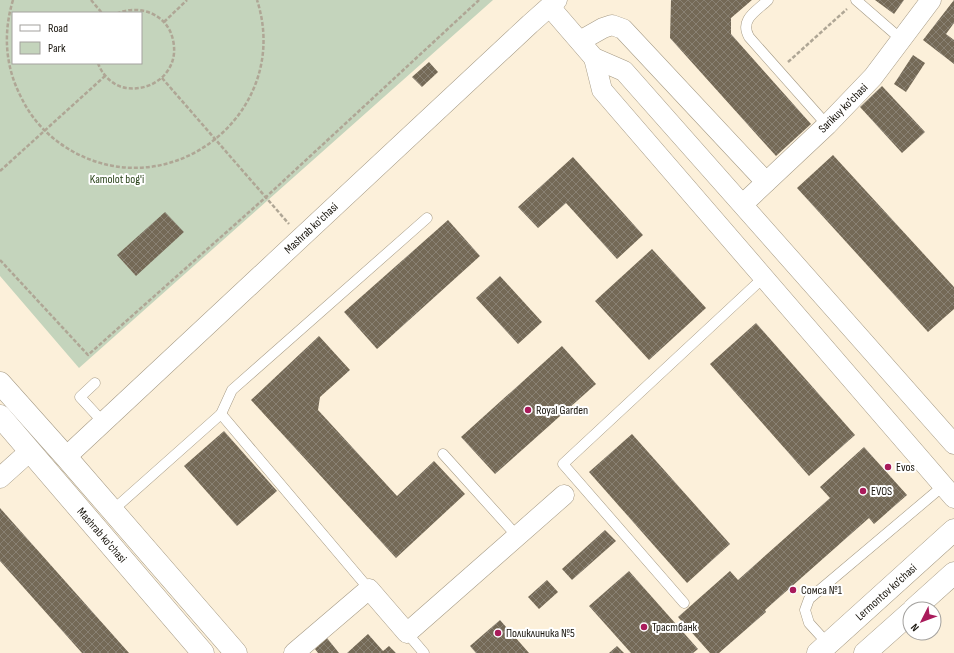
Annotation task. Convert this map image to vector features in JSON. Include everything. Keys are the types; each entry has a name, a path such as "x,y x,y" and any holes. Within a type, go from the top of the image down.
{"main road":[{"name":"Mashrab ko'chasi","path":"0,383 236,653"},
{"name":"Mashrab ko'chasi","path":"0,416 203,653"},
{"name":"Lermontov ko’chasi","path":"823,649 954,530"},
{"path":"923,601 954,573"},
{"path":"874,650 902,621"}],"street":[{"name":"Sarikuy ko'chasi","path":"743,204 827,125 873,77 902,40 930,0"},
{"path":"553,4 594,58 602,90 949,492"},
{"name":"Mashrab ko'chasi","path":"66,457 524,29 553,4"},
{"path":"580,41 612,24 623,29 766,182"},
{"path":"594,58 624,71 954,444"},
{"path":"0,478 30,451"},
{"path":"299,652 369,589 407,633 564,495"}],"lane":[{"path":"768,0 746,22 749,37 827,125"},
{"path":"856,0 902,40"},
{"path":"112,510 220,414 232,390 427,218"},
{"path":"684,603 563,464 763,278"},
{"path":"95,383 80,397 103,422"},
{"path":"220,414 369,589"},
{"path":"443,454 517,536"},
{"path":"823,649 805,610 809,599 949,492"},
{"path":"407,633 424,653"}],"path":[{"path":"12,0 6,31 7,50 10,69 24,104 44,131 64,146 98,163 117,167 136,168 174,162 192,155 216,140 237,119 248,103 256,85 264,48 264,28 257,0"},
{"path":"91,0 101,12"},
{"path":"164,22 187,0"},
{"path":"0,260 88,355 266,197 479,0"},
{"path":"779,70 856,0"},
{"path":"99,64 105,76 114,83 133,89 144,88 153,84 162,78 168,70 174,51 170,30 164,22 156,15 146,11 131,10 122,12"},
{"path":"0,171 105,76"},
{"path":"162,78 301,238"}],"green space":[{"name":"Kamolot bog'i","path":"0,0 493,0 79,368 0,276"}],"building":[{"path":"671,0 752,0 731,18 731,34 811,124 776,156 670,38"},
{"path":"875,0 904,0 894,14"},
{"path":"954,0 954,23 946,34 954,40 954,64 923,40"},
{"path":"913,55 925,63 906,92 894,84"},
{"path":"429,62 438,72 422,87 412,77"},
{"path":"882,86 925,132 902,153 860,107"},
{"path":"833,155 954,287 954,309 928,332 797,188"},
{"path":"573,157 643,235 617,259 566,203 538,228 518,207"},
{"path":"165,212 184,232 136,276 117,255"},
{"path":"448,220 480,256 377,349 344,312"},
{"path":"652,249 706,308 649,360 595,301"},
{"path":"500,276 542,322 518,344 476,298"},
{"path":"756,323 855,435 809,476 710,364"},
{"path":"319,336 350,370 320,397 318,410 397,496 434,461 465,494 396,558 251,400"},
{"name":"Royal Garden","path":"562,346 596,384 495,474 461,437"},
{"path":"224,431 277,491 237,526 184,466"},
{"path":"632,434 730,544 687,583 589,472"},
{"path":"864,447 907,495 874,524 869,518 719,653 710,653 678,617 730,571 738,580 830,498 820,487"},
{"path":"0,508 129,653 82,653 0,561"},
{"path":"605,530 616,541 572,580 562,569"},
{"name":"Трастбанк","path":"629,571 698,649 693,653 631,653 589,606"},
{"path":"547,580 558,592 539,609 528,597"},
{"name":"Поликлиника №5","path":"500,620 529,653 476,653 470,646"},
{"path":"368,634 383,651 389,646 396,653 347,653"},
{"path":"327,638 339,653 318,653 315,649"},
{"name":"Поликлиника №5","path":"617,646 624,653 609,653"}],"place":[{"name":"Royal Garden","path":"528,410"},
{"name":"Evos","path":"888,467"},
{"name":"EVOS","path":"863,491"},
{"name":"Сомса №1","path":"793,590"},
{"name":"Трастбанк","path":"644,627"},
{"name":"Поликлиника №5","path":"498,633"}]}
